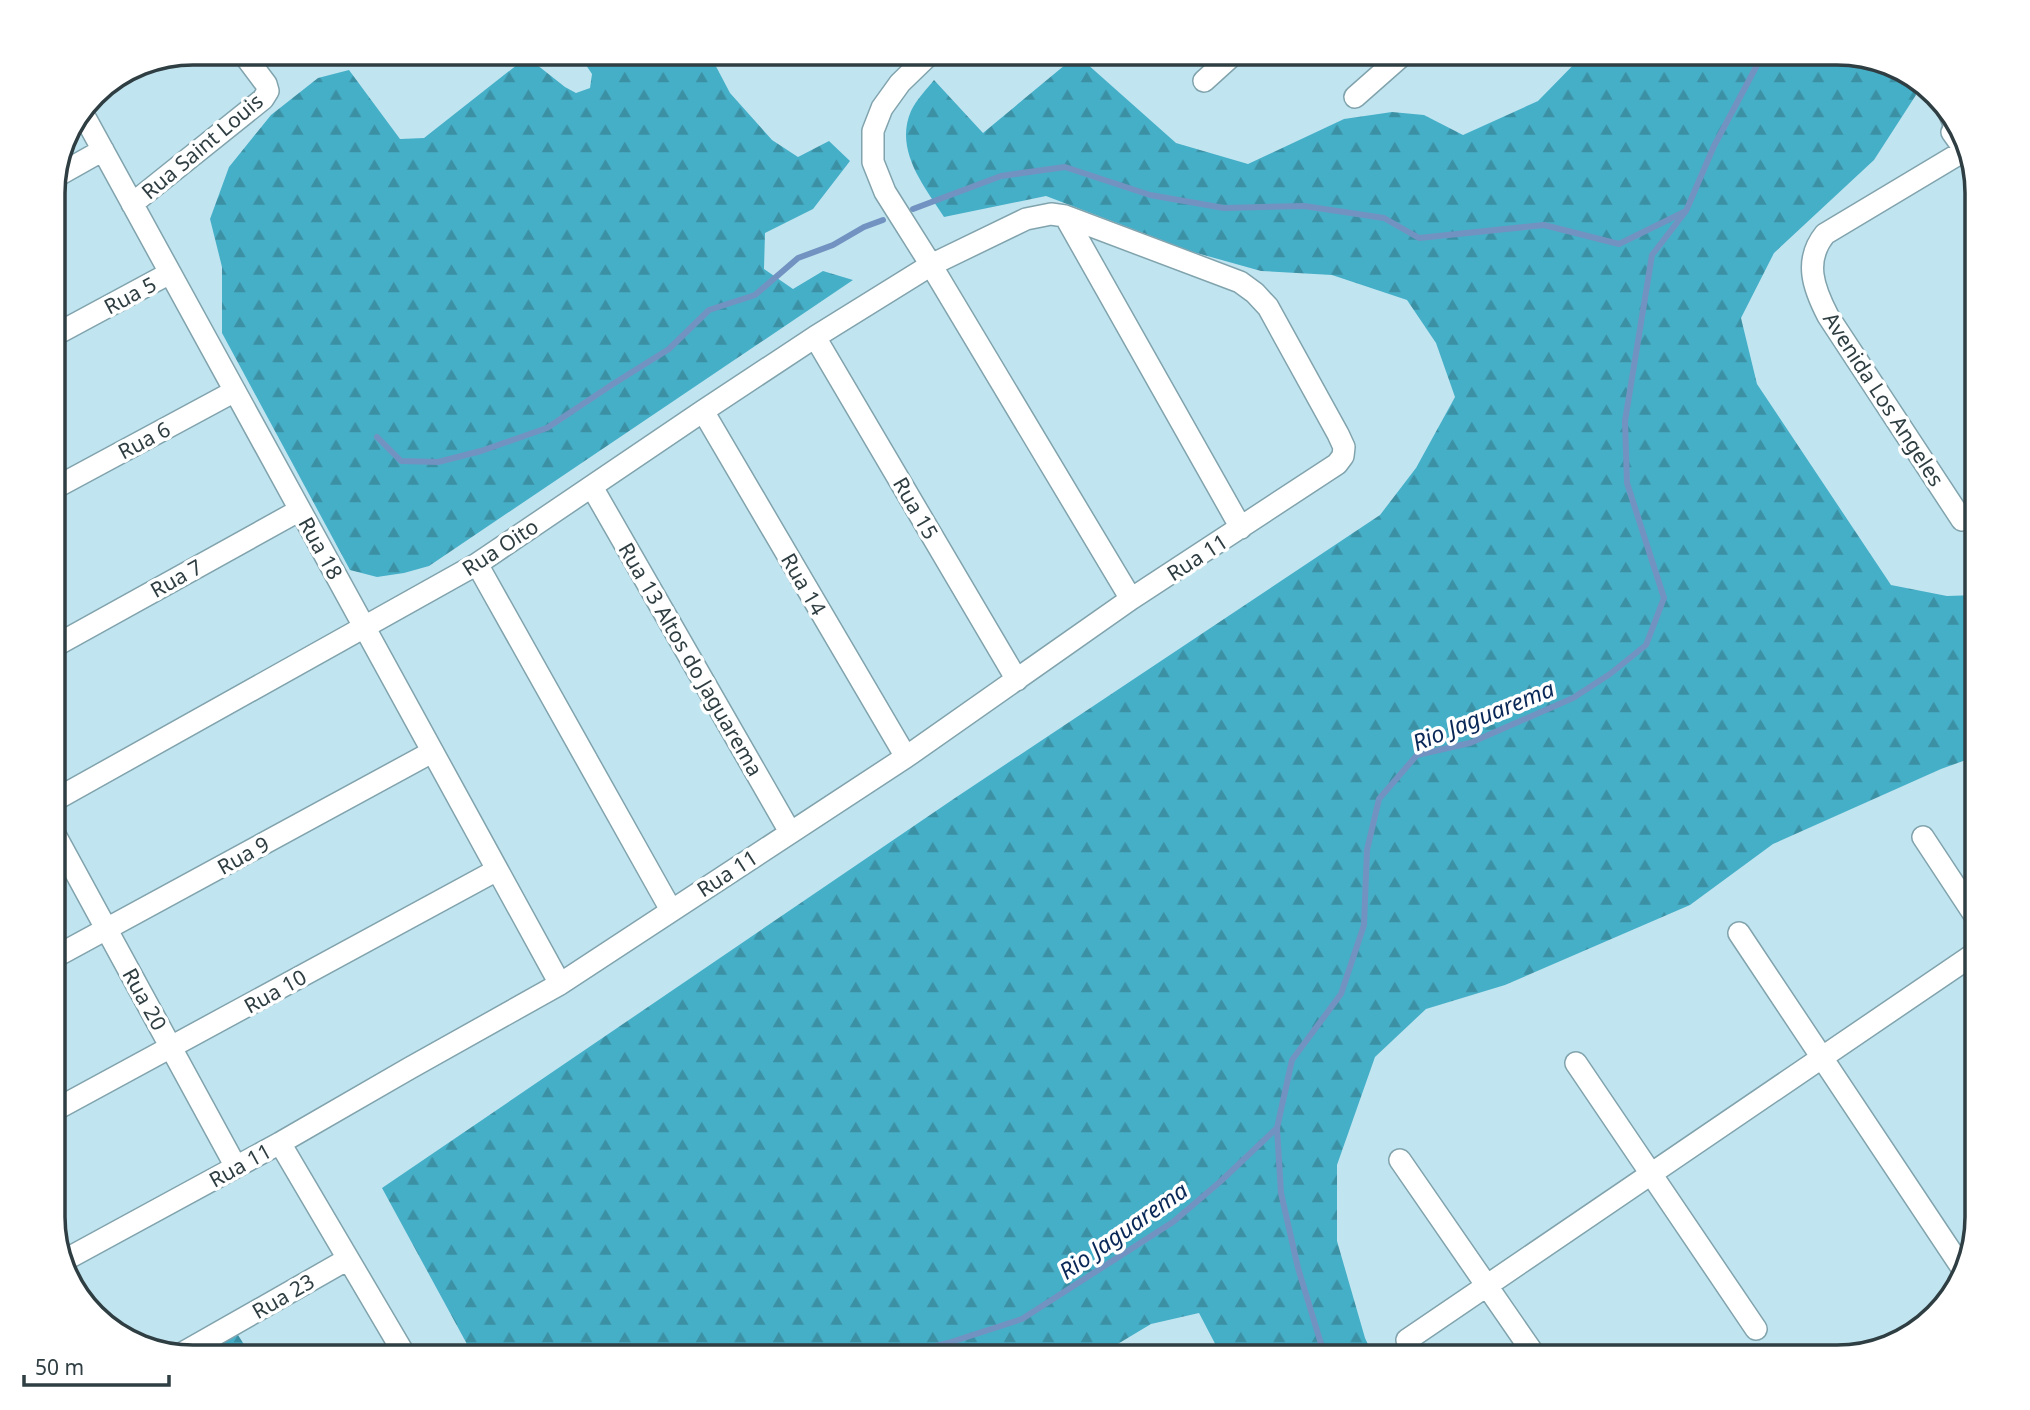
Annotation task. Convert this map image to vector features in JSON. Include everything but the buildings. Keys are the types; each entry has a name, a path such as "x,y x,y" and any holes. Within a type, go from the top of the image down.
{"street":[{"name":"Rua Saint Louis","path":"132,204 263,99 268,92 266,84 252,65"},
{"path":"919,65 900,83 883,108 873,131 873,162 885,192 1131,599"},
{"path":"1204,81 1222,65"},
{"path":"1355,97 1391,65"},
{"name":"Rua 18","path":"87,121 560,984"},
{"path":"67,170 103,150"},
{"name":"Avenida Los Angeles","path":"1959,156 1825,234 1817,244 1813,256 1813,273 1818,296 1828,316 1962,520"},
{"name":"Rua Oito","path":"65,794 477,564 703,411 931,265 1026,219 1051,214 1065,216"},
{"path":"1065,216 1241,528"},
{"name":"Rua 11","path":"71,1257 280,1143 560,984 906,757 1131,599 1337,464 1343,456 1338,434 1268,307 1255,293 1240,282 1065,216"},
{"name":"Rua 5","path":"65,330 170,273"},
{"name":"Rua 15","path":"816,337 1017,680"},
{"name":"Rua 6","path":"65,483 235,391"},
{"name":"Rua 14","path":"703,411 906,757"},
{"name":"Rua 13 Altos do Jaguarema","path":"592,487 790,832"},
{"name":"Rua 7","path":"65,639 300,510"},
{"path":"477,564 671,910"},
{"name":"Rua 9","path":"65,951 432,752"},
{"path":"1923,838 1965,900"},
{"name":"Rua 20","path":"65,853 236,1167"},
{"name":"Rua 10","path":"65,1104 497,870"},
{"path":"1739,933 1957,1261"},
{"path":"1406,1340 1965,961"},
{"path":"1576,1063 1756,1329"},
{"path":"280,1143 399,1345"},
{"path":"1400,1160 1528,1345"},
{"name":"Rua 23","path":"197,1345 348,1259"}],"green space":[{"path":"517,65 537,65 576,93 590,88 592,74 586,65 715,65 730,93 772,140 798,157 829,141 850,161 813,209 765,233 764,269 793,289 823,271 853,280 429,566 377,577 350,570 222,333 222,267 210,219 229,167 271,115 318,78 349,70 400,139 424,138"},
{"path":"1065,65 1088,65 1176,143 1248,164 1344,119 1392,112 1424,115 1463,135 1538,101 1573,65 1854,66 1894,78 1915,91 1916,95 1874,160 1774,253 1741,318 1757,384 1891,585 1947,596 1965,595 1965,760 1773,844 1690,905 1505,985 1426,1009 1375,1057 1337,1165 1337,1241 1368,1345 1216,1345 1199,1313 1151,1324 1116,1345 467,1345 382,1188 955,798 1380,515 1416,468 1455,397 1436,343 1407,300 1332,275 1261,271 1193,252 1046,196 944,217 920,180 906,140 911,111 934,80 983,133"},
{"path":"238,1335 244,1345 219,1345"}],"waterway":[{"name":"Rio Jaguarema","path":"940,1345 1022,1319 1173,1222 1277,1128 1292,1060 1341,994 1364,925 1367,850 1379,799 1417,755 1470,743 1573,698 1610,674 1646,645 1664,598 1627,483 1625,421 1652,255 1686,211 1714,146 1757,65"},
{"path":"913,209 1001,176 1065,167 1150,195 1224,208 1304,206 1384,218 1419,238 1544,225 1619,244 1684,212"},
{"path":"377,437 401,461 438,462 481,451 547,428 669,349 709,310 755,295 798,258 833,245 864,227 883,220"},
{"path":"1277,1128 1281,1193 1298,1268 1321,1345"}]}
